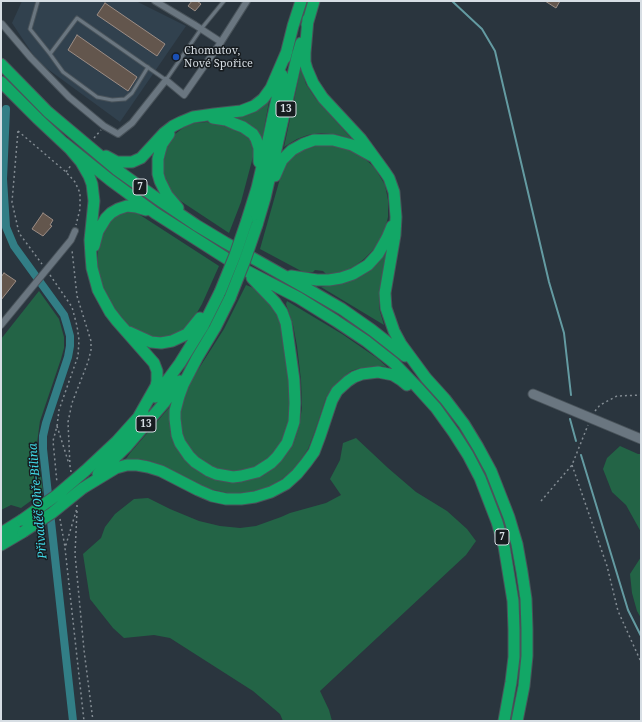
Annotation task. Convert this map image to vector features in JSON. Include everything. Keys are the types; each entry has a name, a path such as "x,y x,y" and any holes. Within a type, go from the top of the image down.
{"highway":[{"name":"13","path":"1,545 52,512 86,485 127,446 164,403 197,358 215,328 230,298 247,254 257,188 287,51 301,1"},
{"name":"13","path":"1,533 57,495 117,441 157,395 180,363 203,326 220,292 235,255 265,198 298,57 314,1"},
{"path":"308,19 305,62 313,83 323,98 361,139 385,172 394,192 396,217 395,235 385,293 386,308 394,331 401,344 426,378"},
{"path":"90,141 117,162 132,162 141,158 164,133 181,122 214,114 235,112 254,106 263,99 271,88 287,51"},
{"name":"7","path":"1,64 48,112 90,141 117,170 226,244 342,309 372,330 400,352 426,378 464,424 491,471 501,494 517,544 522,572 526,599 527,656 524,686 517,721"},
{"name":"7","path":"1,82 64,143 110,180 155,213 243,269 299,298 366,341 394,363 436,408 454,433 477,472 493,510 504,546 513,601 514,630 514,657 504,721"},
{"path":"193,118 208,117 226,120 243,127 253,134 259,148 257,188"},
{"path":"181,122 170,132 162,144 158,159 158,174 163,189 171,201 196,225"},
{"path":"265,198 282,160 292,150 303,144 314,140 333,140 352,145 374,157"},
{"path":"64,143 81,162 92,184 94,201 90,240 92,268 98,290 117,321 154,364 157,372 158,376 156,386 139,416"},
{"path":"92,268 93,249 98,231 111,213 122,208 132,206 155,213"},
{"path":"282,275 316,280 329,280 342,278 353,274 368,265 378,254 396,217"},
{"path":"197,358 183,385 175,411 175,423 184,450 195,462 216,474 233,477 257,472 277,457 285,447 290,436 294,422 294,380 286,323 282,312 262,287 243,269"},
{"path":"126,330 151,342 161,343 180,338 187,334 194,326 220,292"},
{"path":"86,485 116,468 127,465 137,465 161,472 212,496 226,499 255,497 270,492 286,484 306,463 314,452 329,406 334,396 343,385 354,377 362,374 378,372 393,375 436,408"}],"street":[{"path":"156,1 220,42"},
{"path":"2,24 31,58 64,91 104,126 118,134 132,124 166,80 184,95 247,1"},
{"path":"1,326 71,240 75,231"},
{"path":"533,394 641,439"}],"lane":[{"path":"38,1 30,29 63,72 96,97 112,100 126,99 148,67"},
{"path":"50,54 77,18 166,80 201,29 224,1"}],"path":[{"path":"90,141 104,126"},
{"path":"57,483 53,441 59,410 78,356 79,340 72,307 19,233 12,202 18,131 66,172 74,182 80,193 80,209 75,231"},
{"path":"66,172 72,164"},
{"path":"541,501 572,465 591,418 600,406 617,396 641,396"},
{"path":"56,426 70,466"},
{"path":"572,465 607,566 618,611 641,662"},
{"path":"77,508 75,554 84,650 93,721"},
{"path":"60,513 61,527 66,548"}],"shaded area":[{"path":"22,1 136,1 186,26 120,122 38,62 12,23"}],"green space":[{"path":"301,67 306,84 316,99 352,139 339,135 321,133 308,135 297,139 284,147"},
{"path":"270,96 262,140 253,127 244,121 230,117"},
{"path":"1,109 7,116 1,212"},
{"path":"207,122 241,132 251,141 254,153 241,202 229,233 176,198 165,180 163,166 165,153 174,135 184,127 194,123"},
{"path":"315,145 333,145 350,150 363,157 375,168 385,185 388,200 388,217 384,234 373,250 355,266 344,272 327,275 323,271 315,270 313,272 303,272 260,249 283,168 299,150"},
{"path":"127,211 137,213 219,266 202,304 191,323 184,330 170,337 152,337 129,326 115,309 103,288 97,268 100,241 107,226 114,217"},
{"path":"386,253 379,308 384,325 321,287 344,282 373,267"},
{"path":"246,285 259,290 278,314 281,324 291,403 289,422 283,441 274,454 255,468 233,472 218,470 204,463 188,447 182,434 180,411 187,387 224,329"},
{"path":"39,291 59,319 64,337 64,348 40,421 37,443 43,492 21,508 11,505 1,510 1,339"},
{"path":"287,301 342,334 377,358 387,367 378,366 351,371 333,387 326,398 308,449 293,470 282,479 268,487 241,493 227,493 200,485 150,461 126,459 173,403 176,445 233,481 286,453 296,435 302,408 301,380 297,346 293,325 286,304"},
{"path":"356,438 416,492 447,511 467,529 476,541 466,555 320,691 329,710 332,721 283,721 280,714 253,691 170,638 154,635 124,638 113,628 90,599 83,554 101,538 105,527 115,514 134,499 148,498 199,521 220,526 240,528 256,526 290,513 326,503 341,495 330,479 340,460 343,443"},
{"path":"620,446 641,454 641,532 626,505 612,492 603,469 607,458"},
{"path":"641,557 641,618 637,611 632,593 630,574"}],"building":[{"path":"192,1 197,1 201,4 195,11 188,6"},
{"path":"545,1 560,1 556,8"},
{"path":"105,3 165,44 157,56 97,15"},
{"path":"77,35 137,77 128,91 68,50"},
{"path":"43,213 53,220 50,225 52,226 43,236 32,229"},
{"path":"4,273 16,281 1,300 1,277"}],"waterway":[{"path":"452,1 482,29 495,51 549,282 564,333 571,395"},
{"name":"Přivaděč Ohře-Bílina","path":"6,109 3,179 6,227 14,246 64,315 70,336 68,357 46,423 43,436 43,449 73,721"},
{"path":"570,419 576,441"},
{"path":"581,455 628,610 641,636"}],"place":[{"name":"Chomutov, Nové Spořice","path":"176,57"}]}
